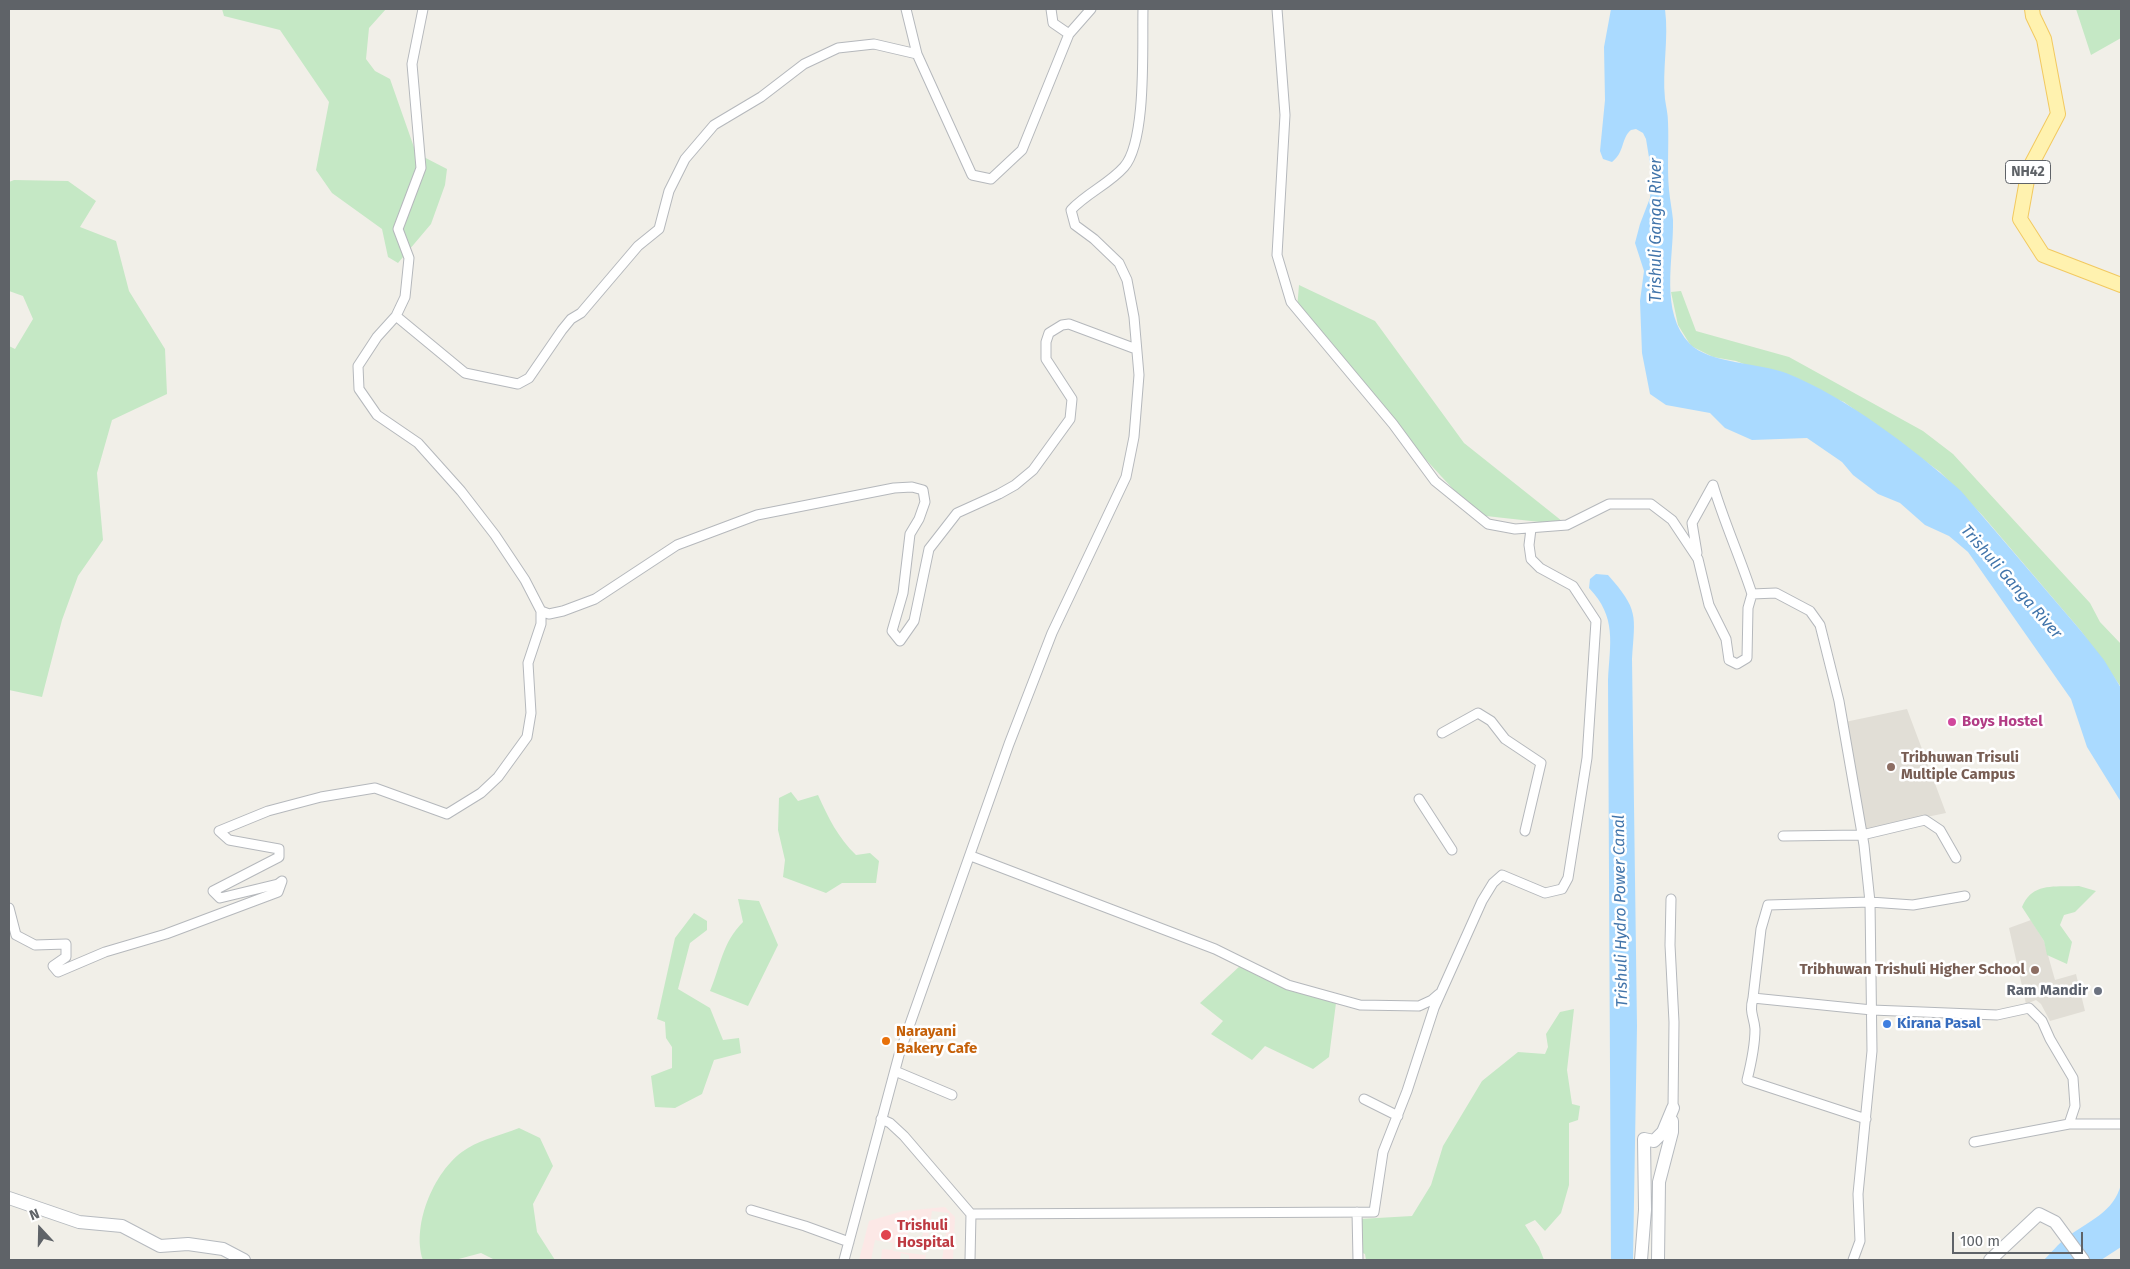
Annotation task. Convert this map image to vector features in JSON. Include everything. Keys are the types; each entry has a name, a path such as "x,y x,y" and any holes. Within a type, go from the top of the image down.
{"main road":[{"name":"NH42","path":"2032,9 2033,16 2044,39 2058,114 2028,169 2020,219 2043,255 2121,285"}],"street":[{"path":"9,908 16,935 35,945 66,944 66,957 53,966 58,972 106,952 166,934 278,892 282,881 278,884 220,898 213,891 279,857 279,850 229,840 219,831 234,823 268,811 321,797 375,788 447,814 481,793 498,777 527,737 531,713 528,663 541,624 541,611 516,565 461,491 418,443 377,414 359,389 358,366 377,338 396,316 406,297 409,258 398,229 421,168 412,64 424,9"},
{"path":"906,9 917,54 972,175 991,178 1022,150 1069,34 1090,9"},
{"path":"1051,9 1053,23 1069,34"},
{"path":"844,1260 899,1055 1010,744 1052,633 1126,477 1138,407 1139,375 1127,280 1119,263 1094,239 1075,225 1071,210 1082,198 1108,184 1126,164 1141,124 1143,9"},
{"path":"1277,9 1285,115 1277,255 1291,302 1393,424 1436,481 1488,524 1515,529 1567,525 1608,504 1651,504 1672,520 1698,559"},
{"path":"396,316 465,373 518,384 530,378 535,367 567,324 581,313 638,246 659,229 670,191 685,159 714,125 761,98 804,64 838,48 874,44 917,54"},
{"path":"541,611 549,614 563,611 595,599 677,545 757,515 912,486 923,490 925,502 919,519 910,534 903,593 892,631 900,641 914,621 929,548 957,513 1015,485 1033,470 1070,418 1072,399 1046,359 1046,342 1049,334 1062,325 1069,324 1136,349"},
{"path":"1713,485 1722,516 1739,553 1752,594 1748,608 1747,658 1737,664 1728,660 1726,639 1709,605 1698,559 1692,523 1713,485"},
{"path":"971,1214 1374,1212 1383,1152 1398,1116 1443,990 1482,901 1493,883 1502,875 1545,893 1562,889 1568,878 1587,758 1596,621 1572,586 1540,568 1531,559 1529,545 1531,529"},
{"path":"1752,594 1776,592 1810,611 1820,626 1839,701 1862,835 1870,902 1872,1051 1858,1194 1860,1241 1853,1260"},
{"path":"1442,733 1478,713 1491,721 1505,739 1541,763 1525,831"},
{"path":"1418,799 1452,850"},
{"path":"1783,836 1862,835 1925,820 1940,830 1956,858"},
{"path":"971,856 1215,949 1288,985 1360,1005 1419,1006 1432,1000 1443,990"},
{"path":"1866,1119 1747,1080 1752,1061 1755,1028 1750,1010 1761,929 1768,905 1870,902 1913,905 1965,896"},
{"path":"1658,1260 1659,1182 1672,1132 1673,1108 1674,1022 1670,946 1671,899"},
{"path":"1753,998 1872,1010 1997,1015 2029,1008 2042,1021 2073,1078 2075,1106 2069,1124"},
{"path":"895,1071 952,1094"},
{"path":"1364,1099 1398,1116"},
{"path":"1641,1260 1645,1210 1644,1139 1654,1141 1663,1132 1673,1108"},
{"path":"881,1119 890,1123 904,1136 971,1214 970,1260"},
{"path":"1974,1142 2069,1124 2121,1124"},
{"path":"9,1198 79,1222 122,1226 160,1246 188,1244 223,1249 244,1260"},
{"path":"750,1210 805,1226 849,1242"},
{"path":"1357,1212 1358,1260"},
{"path":"1990,1260 2039,1214 2055,1222 2082,1260"}],"shaded area":[{"name":"Tribhuwan Trisuli Multiple Campus","path":"1907,709 1946,813 1863,830 1845,722"},
{"name":"Tribhuwan Trishuli Higher School","path":"2031,920 2044,941 2055,980 2076,974 2085,1011 2050,1021 2041,1004 2036,1000 2026,1004 2009,928"},
{"name":"Trishuli Hospital","path":"945,1207 955,1217 953,1260 942,1260 949,1213 932,1211 925,1260 909,1260 909,1255 901,1253 900,1260 881,1260 882,1249 892,1250 893,1243 875,1240 871,1260 859,1260 869,1221 903,1211","holes":["910,1226 924,1230 921,1241 916,1239 915,1243 906,1240","895,1242 926,1246 925,1255 893,1251"]}],"green space":[{"path":"222,9 386,9 369,28 366,59 375,71 390,79 416,153 447,169 445,185 431,224 398,263 388,257 382,229 332,193 316,170 329,102 280,30 224,16"},
{"path":"2076,9 2121,9 2121,38 2091,55"},
{"path":"14,180 68,181 96,201 80,227 116,241 129,291 165,349 167,394 112,420 97,473 103,540 78,576 62,620 42,697 9,690 9,346 15,349 33,319 23,296 9,291 9,182"},
{"path":"1299,285 1375,321 1464,443 1567,525 1477,515 1393,424 1297,309"},
{"path":"1681,291 1696,331 1789,357 1923,431 1953,454 2090,603 2100,622 2121,644 2121,687 2081,631 1983,516 1940,472 1844,402 1736,361 1713,357 1691,346 1678,325 1671,292"},
{"path":"791,792 798,801 818,795 834,827 856,855 870,853 879,861 876,883 842,883 826,893 783,877 785,860 778,830 779,798"},
{"path":"2053,886 2079,886 2096,891 2075,912 2064,915 2060,925 2072,942 2067,964 2047,955 2044,941 2022,907 2026,899 2038,890"},
{"path":"738,899 759,901 778,945 748,1006 710,991 726,946 743,922"},
{"path":"694,913 707,921 707,930 690,943 678,989 710,1008 723,1040 739,1038 741,1053 714,1060 702,1094 675,1108 655,1107 651,1076 672,1068 672,1047 666,1038 665,1022 657,1019 675,938"},
{"path":"1241,965 1260,977 1336,1003 1329,1057 1313,1069 1265,1046 1252,1060 1211,1034 1223,1021 1200,1003"},
{"path":"1574,1009 1567,1070 1572,1104 1580,1106 1578,1120 1569,1123 1569,1185 1561,1213 1545,1231 1535,1220 1525,1225 1539,1247 1544,1260 1366,1260 1365,1254 1360,1252 1360,1219 1412,1216 1431,1185 1443,1146 1482,1081 1518,1052 1545,1054 1548,1047 1546,1034 1560,1012"},
{"path":"519,1128 540,1138 553,1166 533,1204 537,1232 555,1260 495,1260 481,1253 455,1260 423,1260 420,1246 420,1230 423,1214 436,1183 445,1169 468,1148"}],"water":[{"name":"Trishuli Ganga River","path":"1611,9 1665,9 1664,88 1668,119 1668,181 1673,220 1670,285 1674,317 1680,331 1690,344 1709,355 1786,373 1832,396 1900,441 1961,491 2081,631 2104,660 2121,688 2121,802 2087,747 2071,699 1968,552 1949,536 1925,525 1900,503 1878,494 1853,475 1842,462 1807,438 1752,440 1725,428 1710,413 1666,405 1650,394 1642,353 1640,301 1644,271 1635,243 1650,198 1652,176 1646,139 1643,133 1636,129 1631,130 1619,154 1612,162 1603,159 1600,151 1605,100 1604,47"},
{"name":"Trishuli Hydro Power Canal","path":"1596,574 1608,575 1618,587 1630,605 1634,622 1632,659 1637,1026 1633,1260 1611,1260 1608,680 1610,631 1604,609 1589,588 1590,579"},
{"path":"2121,1184 2121,1247 2101,1260 2044,1260 2063,1240 2099,1216 2113,1202"}],"place":[{"name":"Boys Hostel","path":"1952,722"},
{"name":"Tribhuwan Trisuli Multiple Campus","path":"1891,767"},
{"name":"Tribhuwan Trishuli Higher School","path":"2035,970"},
{"name":"Ram Mandir","path":"2098,991"},
{"name":"Kirana Pasal","path":"1887,1024"},
{"name":"Narayani Bakery Cafe","path":"886,1041"},
{"name":"Trishuli Hospital","path":"886,1235"}]}
